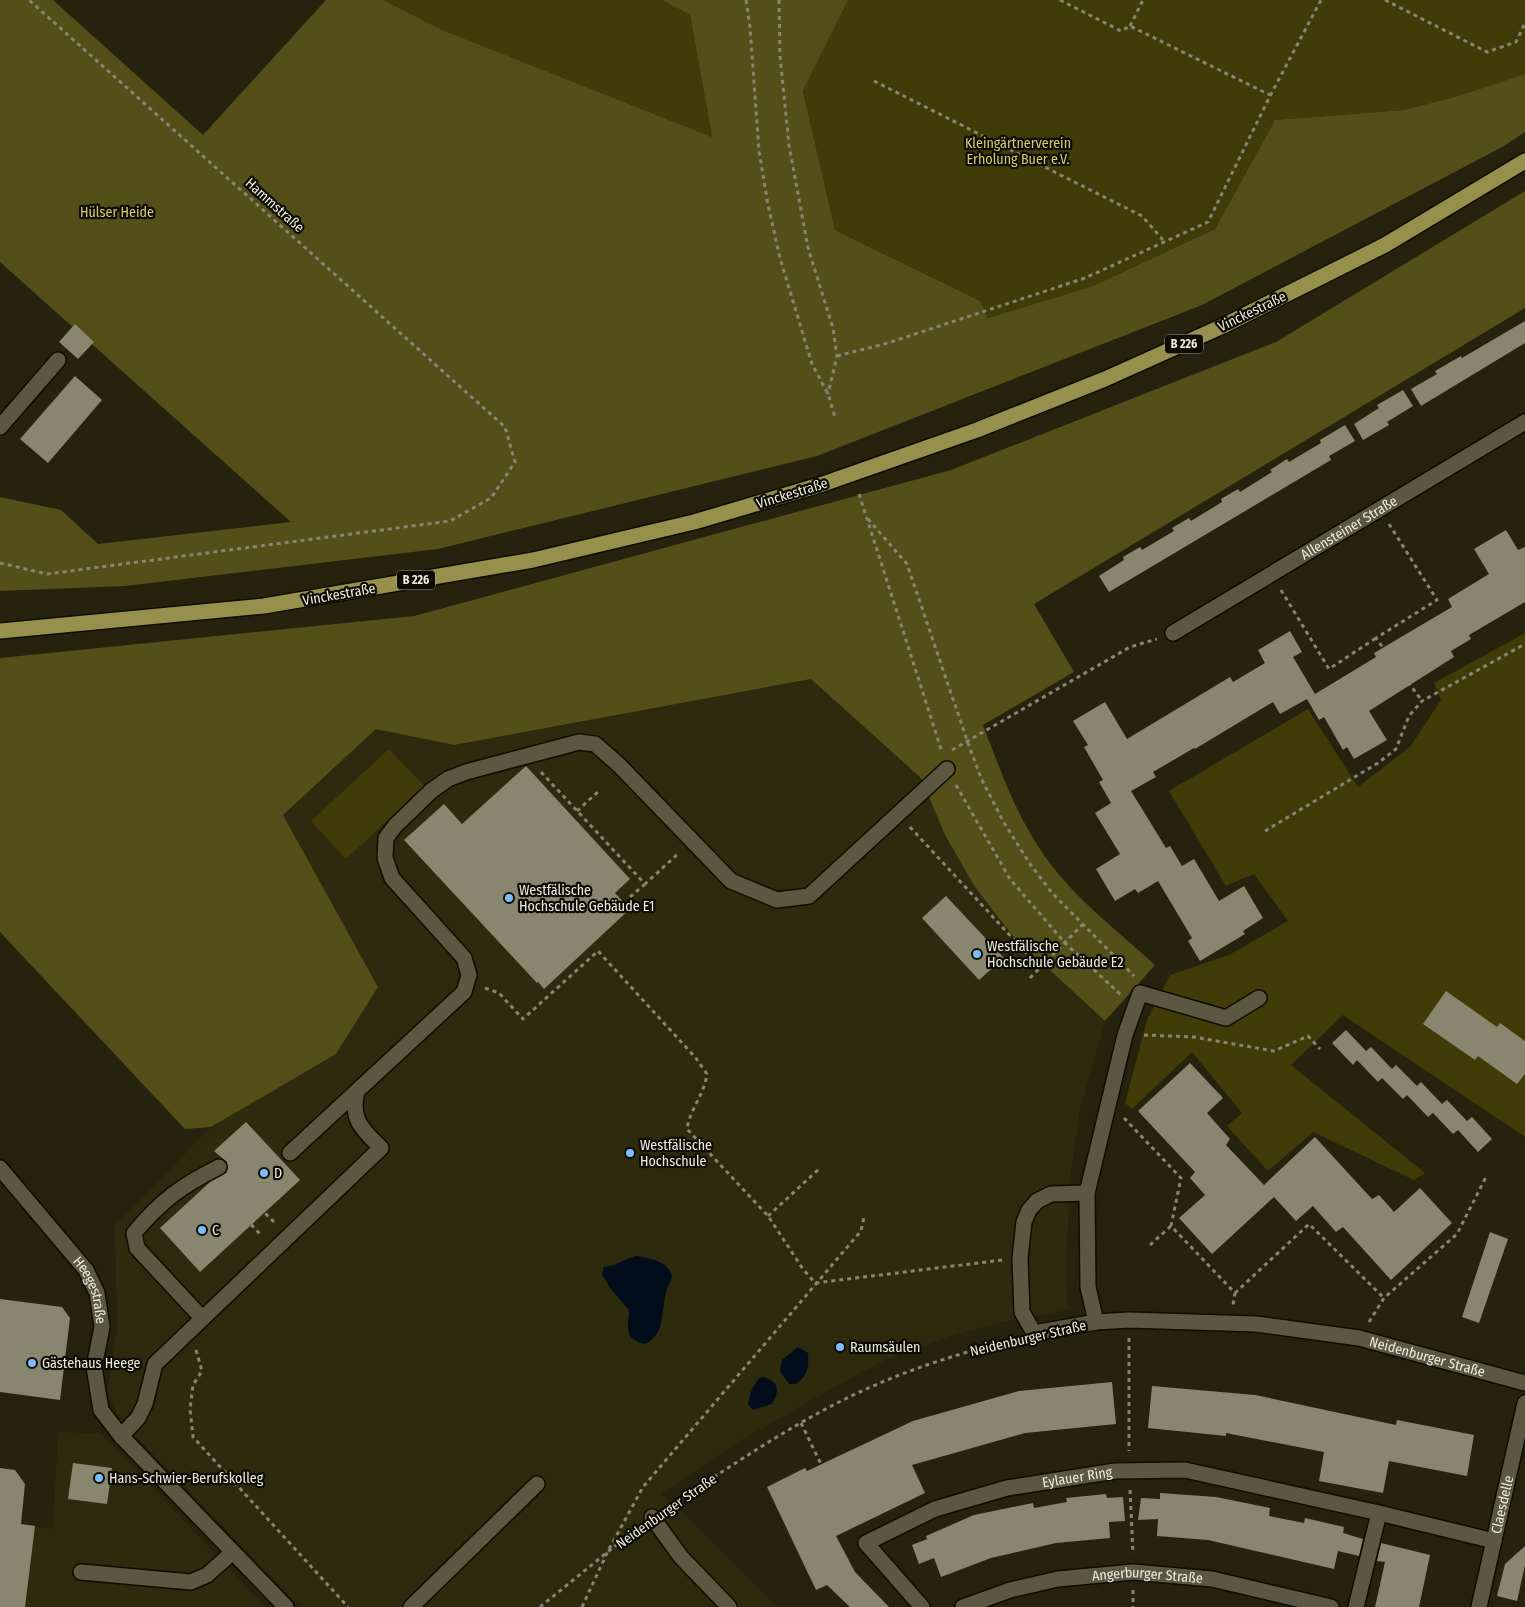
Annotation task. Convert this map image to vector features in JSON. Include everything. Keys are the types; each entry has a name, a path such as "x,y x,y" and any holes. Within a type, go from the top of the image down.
{"main road":[{"name":"Vinckestraße","path":"0,630 264,606 533,560 694,522 823,484 977,430 1105,379 1223,326 1385,245 1525,161"}],"street":[{"path":"0,427 58,360"},
{"name":"Allensteiner Straße","path":"1173,633 1525,422"},
{"path":"290,1153 464,992 469,975 464,958 392,878 385,858 386,838 395,826 431,791 448,779 466,772 579,742 595,744 622,768 731,881 776,900 809,896 898,814 945,762"},
{"path":"1096,1322 1088,1287 1087,1193 1124,1034 1137,1000 1226,1018 1259,998"},
{"path":"122,1436 138,1418 147,1396 155,1364 381,1148 360,1126 355,1115 354,1103 357,1092"},
{"path":"202,1318 137,1248 134,1232 153,1211 184,1184 219,1166"},
{"name":"Heegestraße","path":"0,1168 86,1270 97,1293 102,1327 94,1367 101,1410 122,1436 286,1607"},
{"path":"1034,1334 1022,1312 1020,1258 1024,1222 1029,1210 1037,1201 1051,1194 1087,1193"},
{"name":"Neidenburger Straße","path":"1034,1334 1096,1322 1129,1320 1256,1324 1360,1338 1525,1383"},
{"name":"Claesdelle","path":"1479,1607 1525,1403"},
{"name":"Eylauer Ring","path":"866,1543 935,1509 1007,1488 1115,1471 1185,1470 1379,1513 1494,1541"},
{"path":"411,1607 537,1484"},
{"path":"1356,1607 1379,1513"},
{"path":"652,1517 681,1557 729,1607"},
{"path":"866,1543 922,1607"},
{"path":"81,1572 191,1582 207,1575 232,1552"},
{"name":"Angerburger Straße","path":"963,1607 1010,1590 1058,1579 1133,1572 1212,1579 1331,1607"}],"path":[{"name":"Hammstraße","path":"0,563 46,574 450,521 491,498 515,462 505,427 29,0"},
{"path":"746,0 750,27 758,151 768,205 780,258 812,364 828,394 835,417"},
{"path":"779,0 780,56 790,154 808,248 833,328 837,356 828,394"},
{"path":"1060,0 1121,31 1130,26 1143,0"},
{"path":"837,356 888,343 1085,278 1208,222 1270,96 1321,0"},
{"path":"1385,0 1487,52 1516,42 1525,23"},
{"path":"1130,26 1270,96"},
{"path":"874,81 1142,216 1164,241"},
{"path":"859,494 945,762 1010,879 1065,943 1137,1000"},
{"path":"1271,575 1329,669 1437,600 1379,509"},
{"path":"866,517 907,564 968,743 986,787 1030,864 1052,893 1082,925 1132,972 1137,1000"},
{"path":"945,762 968,743 1130,647 1173,633"},
{"path":"1376,638 1422,701"},
{"path":"1266,831 1378,763 1396,749 1409,716 1422,701 1525,644"},
{"path":"537,768 645,884"},
{"path":"577,811 600,790"},
{"path":"898,814 1040,968"},
{"path":"630,898 692,841"},
{"path":"1030,978 1082,925"},
{"path":"467,981 499,993 523,1019 598,951 689,1050 707,1074 705,1088 690,1114 687,1129 768,1216 803,1269 815,1283"},
{"path":"1124,1034 1194,1037 1274,1051 1308,1036 1320,1049"},
{"path":"1108,1102 1181,1178 1170,1226 1150,1246"},
{"path":"219,1166 273,1223 279,1218"},
{"path":"768,1216 820,1168"},
{"path":"1360,1338 1384,1298 1457,1234 1486,1177"},
{"path":"218,1204 237,1186"},
{"path":"225,1197 274,1249"},
{"path":"582,1607 608,1551 643,1486 815,1283 862,1231 864,1217"},
{"path":"1228,1323 1235,1293 1308,1224 1384,1298"},
{"path":"1170,1226 1235,1293"},
{"path":"815,1283 1020,1258"},
{"name":"Neidenburger Straße","path":"540,1607 652,1517 801,1423 879,1383 954,1355 1034,1334"},
{"path":"184,1336 195,1347 202,1371 193,1385 190,1417 193,1437 348,1607"},
{"path":"801,1423 850,1527 866,1543"}],"shaded area":[{"name":"Westfälische Hochschule","path":"811,679 921,778 945,835 975,887 1012,935 1105,1021 1080,1109 1070,1179 1066,1269 1068,1310 1003,1322 956,1334 893,1356 743,1439 661,1494 684,1514 778,1607 301,1607 126,1427 116,1413 107,1391 117,1329 115,1225 211,1127 336,1054 378,987 283,815 376,728 454,745"},
{"name":"Hans-Schwier-Berufskolleg","path":"58,1432 100,1433 266,1607 0,1607 0,1523 53,1529"}],"green space":[{"name":"Hülser Heide","path":"0,0 53,0 203,135 326,0 384,0 440,29 712,137 690,15 662,0 848,0 803,91 835,230 980,301 988,318 1093,286 1215,229 1275,120 1404,110 1458,96 1525,74 1525,132 1504,146 1202,305 817,456 438,549 125,586 0,591 0,497 61,510 98,544 291,522 0,262"},
{"path":"384,0 662,0 690,15 712,137 440,29"},
{"name":"Kleingärtnerverein Erholung Buer e.V.","path":"848,0 1525,0 1525,74 1458,96 1404,110 1275,120 1215,229 1093,286 988,318 980,301 835,230 803,91"},
{"path":"1525,191 1525,308 1034,604 1074,672 983,725 1019,813 1049,862 1099,916 1155,965 1105,1021 1012,935 975,887 945,835 921,778 811,679 454,745 376,729 283,815 378,987 336,1054 211,1127 185,1129 0,932 0,658 414,616 951,470 1276,342"},
{"path":"1525,633 1525,1137 1343,1015 1291,1065 1425,1173 1414,1180 1313,1132 1268,1171 1227,1126 1242,1113 1192,1052 1132,1109 1125,1103 1147,1020 1170,975 1229,955 1288,921 1254,874 1226,886 1169,791 1308,709 1358,787 1410,747 1441,700 1434,683"},
{"path":"389,749 424,786 346,859 311,821"}],"water":[{"path":"637,1256 661,1263 669,1269 672,1276 666,1292 660,1328 652,1340 645,1344 633,1339 630,1335 628,1331 629,1310 610,1288 602,1274 604,1267"},
{"path":"798,1347 808,1353 808,1367 800,1381 796,1384 789,1384 780,1371 782,1360"},
{"path":"763,1377 775,1384 776,1395 772,1404 753,1410 748,1404 752,1389 759,1378"}],"building":[{"path":"1525,321 1525,343 1421,406 1411,389 1437,374 1435,371 1461,356 1462,358"},
{"path":"75,324 94,342 78,359 59,342"},
{"path":"75,376 102,400 48,463 20,439"},
{"path":"1403,390 1413,406 1387,422 1377,405"},
{"path":"1379,408 1389,425 1363,440 1354,424"},
{"path":"1345,425 1355,441 1329,456 1331,460 1109,592 1099,576 1124,560 1123,557 1140,547 1142,550 1174,531 1172,528 1189,518 1191,521 1222,502 1221,499 1238,489 1240,492 1272,472 1270,470 1287,459 1289,462 1321,443 1320,440"},
{"path":"1506,530 1518,550 1525,547 1525,602 1469,635 1471,639 1451,651 1454,657 1369,711 1387,740 1354,759 1347,747 1343,750 1324,717 1319,720 1307,699 1280,714 1273,702 1153,772 1156,777 1131,791 1166,848 1170,846 1182,866 1194,859 1219,901 1244,886 1263,918 1243,931 1245,934 1200,961 1188,941 1192,938 1158,881 1138,893 1135,889 1115,901 1096,869 1120,854 1095,813 1111,803 1099,782 1103,780 1084,747 1088,745 1073,721 1105,702 1127,739 1230,677 1233,682 1265,663 1258,650 1290,631 1302,652 1293,657 1315,694 1376,657 1374,653 1452,607 1448,599 1489,574 1474,549"},
{"name":"Westfälische Hochschule Gebäude E1","path":"526,766 630,879 615,893 630,909 544,989 404,840 444,804 462,824"},
{"path":"946,896 1004,958 979,980 922,918"},
{"path":"1446,991 1497,1027 1500,1023 1525,1041 1525,1074 1517,1084 1478,1056 1475,1060 1423,1024"},
{"path":"1346,1030 1366,1051 1371,1047 1392,1069 1396,1065 1417,1086 1421,1082 1442,1104 1447,1100 1467,1121 1472,1117 1492,1139 1478,1152 1458,1130 1453,1134 1433,1113 1428,1117 1407,1095 1403,1099 1382,1078 1378,1082 1357,1060 1353,1065 1332,1043"},
{"path":"1190,1063 1223,1098 1207,1113 1230,1139 1226,1145 1264,1185 1315,1137 1372,1199 1379,1195 1394,1212 1420,1188 1452,1223 1391,1280 1343,1227 1336,1232 1313,1206 1296,1221 1274,1197 1212,1254 1179,1218 1205,1195 1190,1178 1195,1172 1138,1111"},
{"path":"246,1122 300,1180 200,1272 160,1228 210,1182 227,1172 227,1162 214,1151"},
{"path":"1490,1232 1508,1239 1479,1323 1462,1317"},
{"name":"Gästehaus Heege","path":"0,1299 62,1307 70,1318 60,1400 0,1392"},
{"path":"1112,1382 1116,1424 1025,1433 912,1465 925,1493 836,1536 855,1572 889,1607 850,1607 827,1585 816,1590 767,1487 805,1468 807,1471 913,1421 1019,1391"},
{"path":"1152,1386 1255,1395 1396,1425 1397,1420 1474,1435 1467,1476 1389,1461 1383,1493 1319,1481 1324,1452 1226,1433 1226,1436 1148,1428"},
{"path":"73,1463 112,1468 107,1504 68,1499"},
{"path":"0,1468 15,1470 25,1484 21,1524 35,1526 25,1607 0,1607"},
{"path":"1160,1493 1216,1497 1270,1508 1269,1516 1304,1523 1305,1518 1344,1527 1343,1533 1363,1539 1359,1556 1338,1551 1334,1569 1208,1540 1157,1536 1158,1519 1138,1520 1141,1498 1160,1499"},
{"path":"1106,1494 1107,1498 1123,1497 1125,1521 1109,1522 1110,1538 1056,1543 991,1558 941,1577 934,1558 919,1564 912,1545 927,1539 926,1536 974,1515 1033,1503 1034,1508 1067,1502 1066,1498"},
{"path":"1381,1543 1430,1555 1419,1607 1375,1607 1385,1562 1377,1561"},
{"path":"1525,1546 1525,1565 1517,1601 1497,1596 1505,1564"}],"place":[{"name":"Westfälische Hochschule Gebäude E1","path":"509,898"},
{"name":"Westfälische Hochschule Gebäude E2","path":"977,954"},
{"name":"Westfälische Hochschule","path":"630,1153"},
{"name":"D","path":"264,1173"},
{"name":"C","path":"202,1230"},
{"name":"Raumsäulen","path":"840,1347"},
{"name":"Gästehaus Heege","path":"32,1363"},
{"name":"Hans-Schwier-Berufskolleg","path":"99,1478"}]}
